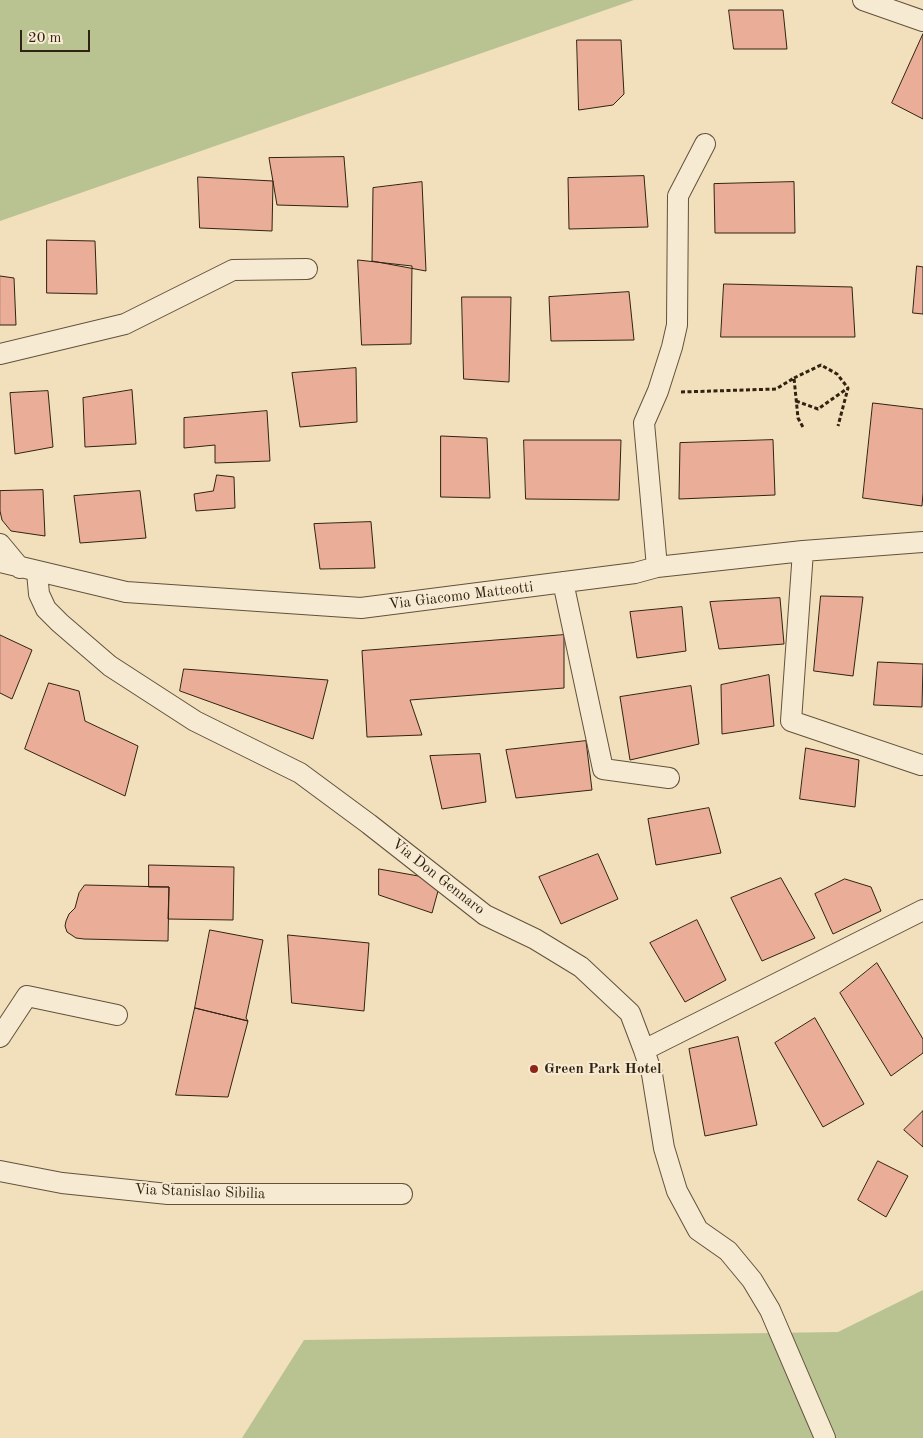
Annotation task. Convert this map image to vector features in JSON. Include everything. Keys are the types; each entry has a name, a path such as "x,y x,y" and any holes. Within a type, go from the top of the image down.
{"street":[{"path":"862,0 923,21"},
{"path":"657,567 644,423 658,391 677,325 678,196 705,144"},
{"path":"0,354 126,324 233,270 307,269"},
{"name":"Via Giacomo Matteotti","path":"0,562 126,592 361,608 635,573 657,567 803,551 923,542"},
{"path":"0,544 28,570"},
{"path":"803,551 791,721 921,766"},
{"name":"Via Don Gennaro","path":"28,570 46,609 110,666 195,721 300,773 369,824 485,915 535,939 581,967 630,1013 652,1074 664,1148 677,1191 698,1230 728,1251 752,1280 770,1310 826,1438"},
{"path":"562,582 603,769 669,778"},
{"path":"644,1050 923,910"},
{"path":"0,1037 27,996 117,1015"},
{"name":"Via Stanislao Sibilia","path":"0,1171 62,1183 168,1194 402,1194"}],"path":[{"path":"658,391 689,393 776,389 820,365 837,374 848,388"},
{"path":"794,378 798,418 804,429"},
{"path":"796,401 818,409 848,388"},
{"path":"838,426 848,388"}],"green space":[{"path":"0,0 634,0 0,221"},
{"path":"923,1290 923,1438 242,1438 304,1340 838,1332"}],"building":[{"path":"729,10 783,10 787,49 734,49"},
{"path":"923,34 923,119 892,103"},
{"path":"577,40 621,40 624,94 613,105 579,110"},
{"path":"344,157 348,207 277,205 269,158"},
{"path":"644,176 648,227 569,229 568,178"},
{"path":"198,177 273,181 272,231 200,228"},
{"path":"422,182 426,271 372,261 373,188"},
{"path":"794,182 795,233 715,233 714,184"},
{"path":"47,240 95,241 97,294 47,293"},
{"path":"358,260 412,266 411,344 362,345"},
{"path":"917,266 923,267 923,314 913,313"},
{"path":"0,276 14,278 16,325 0,325"},
{"path":"724,284 852,287 855,337 721,337"},
{"path":"629,292 634,340 551,341 549,297"},
{"path":"462,297 511,297 509,382 464,379"},
{"path":"356,368 357,422 300,427 292,373"},
{"path":"132,390 136,444 85,447 83,398"},
{"path":"48,391 53,447 15,454 10,393"},
{"path":"873,403 923,409 922,506 863,498"},
{"path":"267,411 270,461 215,463 215,445 184,448 184,418"},
{"path":"441,436 487,438 490,498 441,497"},
{"path":"524,440 621,440 619,500 526,499"},
{"path":"773,440 775,495 679,499 680,443"},
{"path":"217,475 234,477 235,508 196,511 194,494 213,491"},
{"path":"43,490 45,536 11,531 2,520 0,491"},
{"path":"140,491 146,538 80,543 74,496"},
{"path":"371,522 375,568 320,569 314,524"},
{"path":"821,596 863,597 853,676 814,671"},
{"path":"780,598 784,644 719,649 710,602"},
{"path":"682,607 686,651 637,658 630,612"},
{"path":"0,635 32,650 12,699 0,693"},
{"path":"564,635 564,688 410,700 422,735 367,737 362,651"},
{"path":"878,662 923,664 922,707 874,705"},
{"path":"184,669 328,680 313,739 180,691"},
{"path":"769,675 774,726 722,734 721,685"},
{"path":"49,683 79,691 85,721 138,746 125,796 25,749"},
{"path":"691,686 699,744 630,760 620,697"},
{"path":"586,741 592,790 516,798 506,750"},
{"path":"806,748 859,760 855,807 800,799"},
{"path":"480,754 486,802 442,809 430,756"},
{"path":"709,808 721,853 656,865 648,819"},
{"path":"598,854 618,899 561,924 539,877"},
{"path":"149,865 234,867 233,920 168,919 169,887 149,887"},
{"path":"379,869 441,880 432,913 379,895"},
{"path":"781,878 815,938 762,961 731,898"},
{"path":"845,879 871,887 881,911 833,934 815,894"},
{"path":"85,885 169,887 168,941 84,939 76,938 67,932 66,921 69,914 75,908 79,893"},
{"path":"697,920 726,980 685,1002 650,943"},
{"path":"210,930 263,940 246,1018 248,1021 195,1008"},
{"path":"288,935 369,943 364,1011 292,1003"},
{"path":"877,963 923,1039 923,1053 891,1076 840,993"},
{"path":"195,1008 248,1021 228,1097 176,1095"},
{"path":"815,1018 864,1104 823,1127 775,1043"},
{"path":"738,1037 757,1125 705,1136 689,1049"},
{"path":"923,1111 923,1147 904,1130"},
{"path":"878,1161 908,1176 886,1217 858,1200"}],"place":[{"name":"Green Park Hotel","path":"534,1069"}]}
